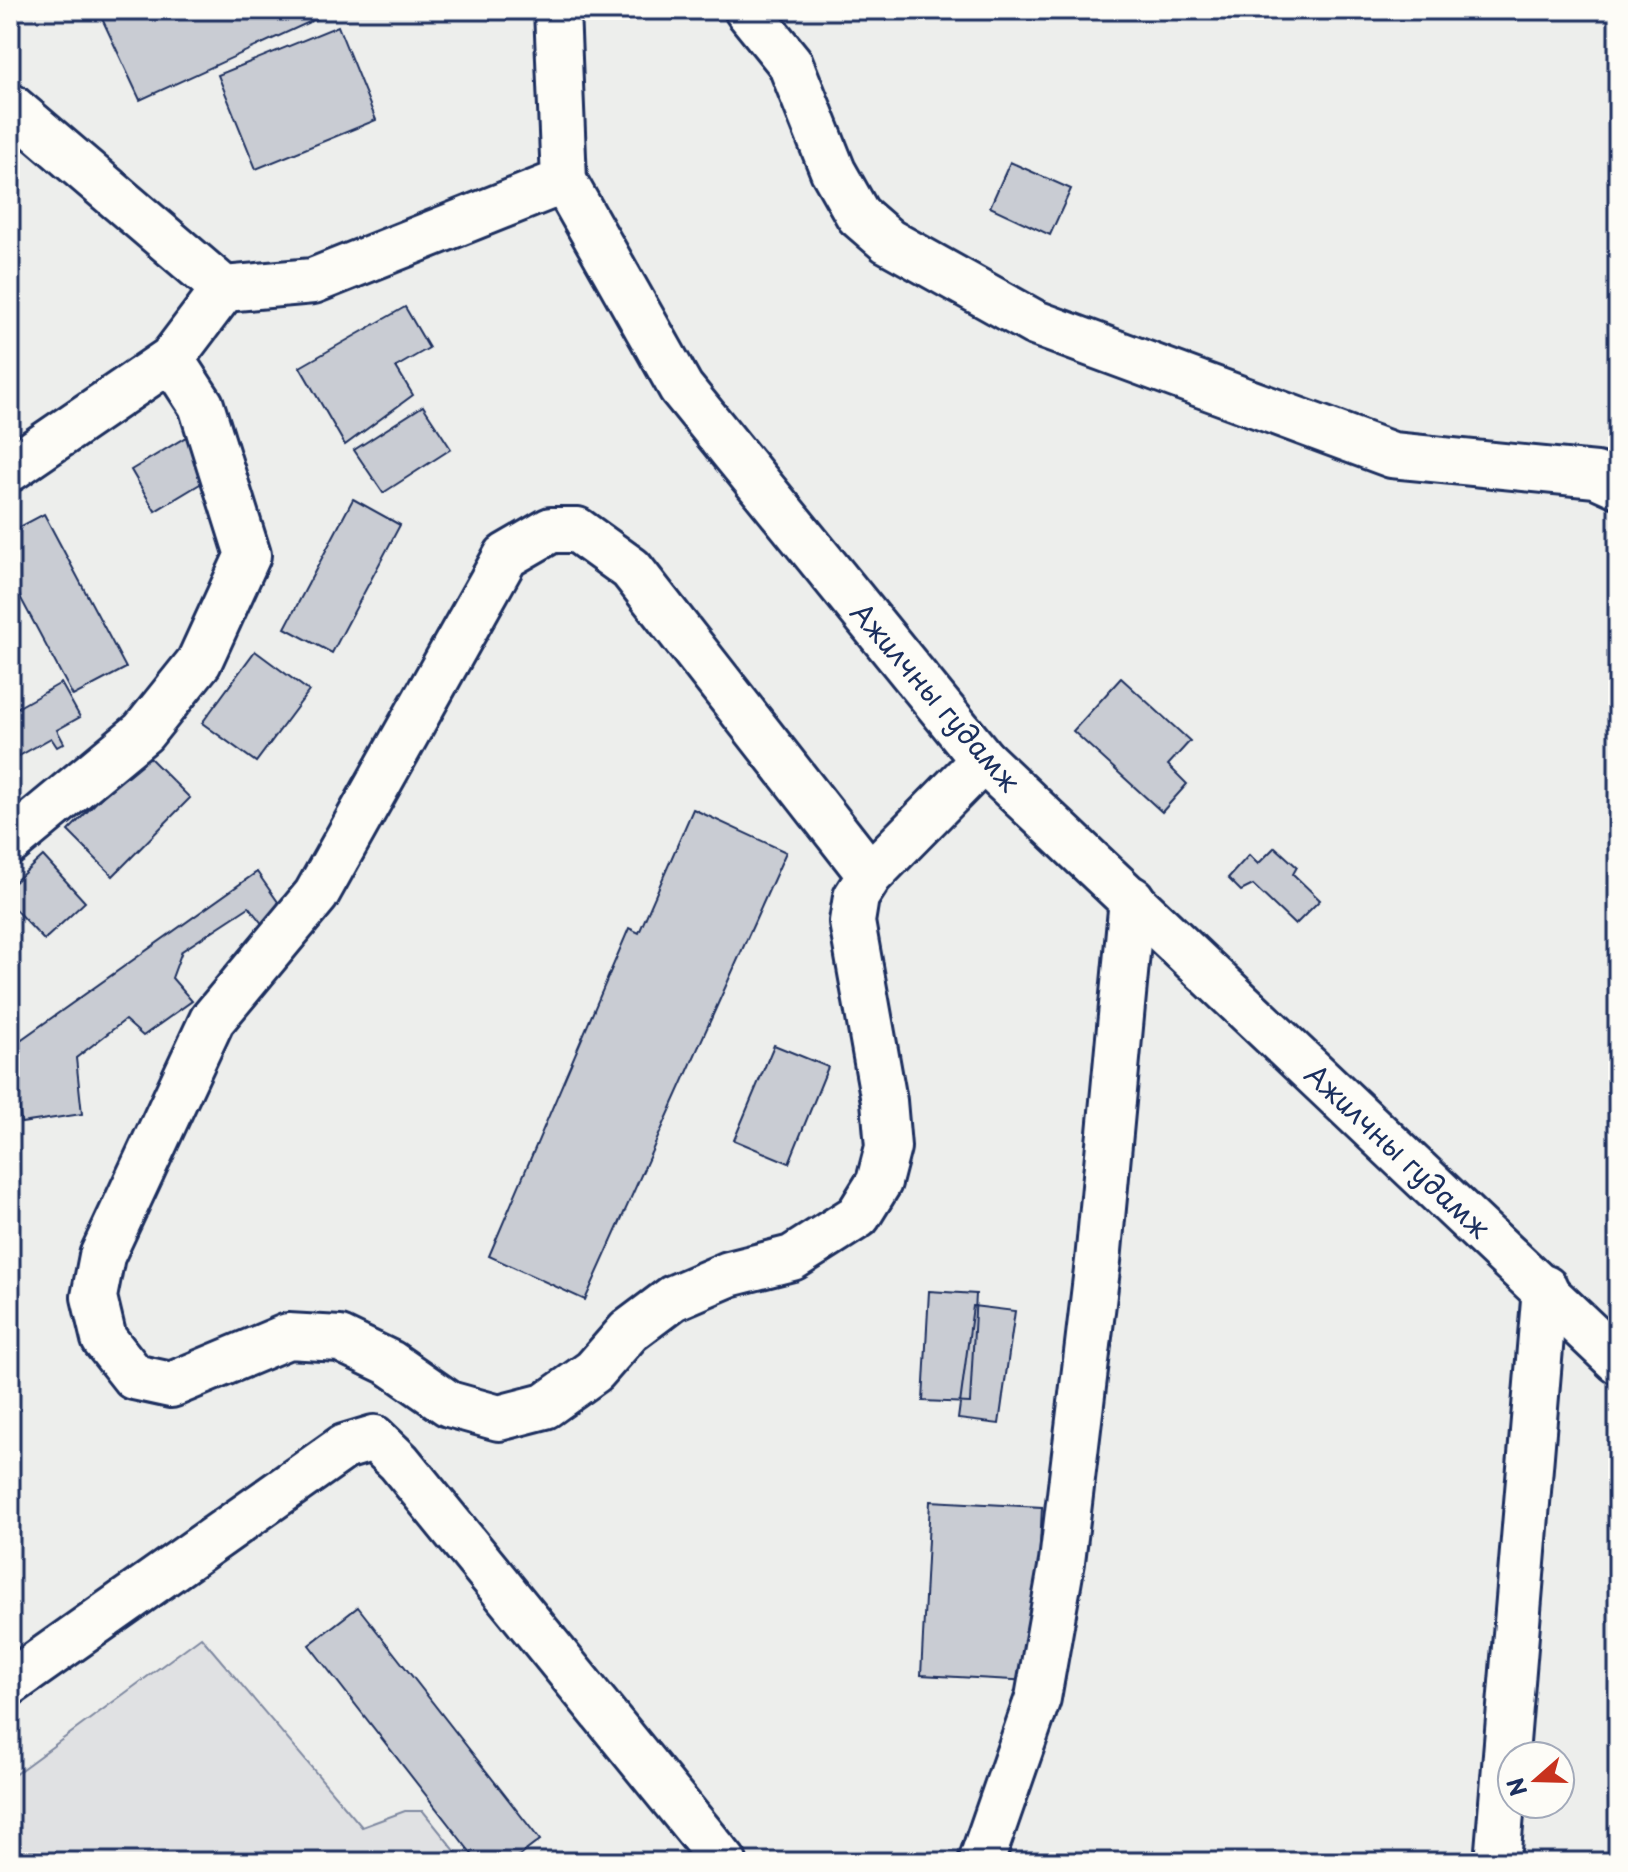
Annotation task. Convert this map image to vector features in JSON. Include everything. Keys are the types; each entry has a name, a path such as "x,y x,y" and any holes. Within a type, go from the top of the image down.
{"main road":[{"name":"Ажилчны гудамж","path":"557,10 564,181 681,388 983,760 1545,1288 1618,1361"},
{"path":"747,10 790,63 833,171 858,215 888,241 1035,323 1392,455 1596,475 1618,485"},
{"path":"10,106 224,289 313,281 564,181"},
{"path":"10,469 171,359 224,289"},
{"path":"10,842 143,732 199,662 248,555 201,405 171,359"},
{"path":"870,875 631,569 577,530 551,530 506,556 316,895 212,1020 102,1256 94,1297 104,1339 134,1377 171,1385 288,1336 340,1339 390,1363 449,1404 499,1418 545,1406 594,1371 629,1331 673,1298 729,1274 792,1258 858,1216 879,1182 888,1147 884,1101 852,922 856,897 870,875 983,760"},
{"path":"981,1862 1038,1698 1062,1562 1098,1261 1132,899"},
{"path":"1497,1862 1545,1288"},
{"path":"10,1683 344,1447 374,1438 399,1462 724,1862"}],"shaded area":[{"path":"10,10 1618,10 1618,1862 10,1862"},
{"path":"201,1637 362,1827 405,1811 423,1811 464,1862 10,1862 10,1778"}],"building":[{"path":"98,10 326,10 327,14 140,100"},
{"path":"338,26 376,120 256,169 218,75"},
{"path":"1010,162 1071,189 1050,235 990,207"},
{"path":"405,307 429,348 396,367 413,395 345,445 300,367"},
{"path":"423,406 451,449 383,493 354,450"},
{"path":"186,437 210,478 155,511 131,470"},
{"path":"353,499 400,525 332,653 285,628"},
{"path":"44,514 126,668 73,696 10,578 10,532"},
{"path":"255,651 309,691 256,762 202,723"},
{"path":"1121,678 1190,741 1168,765 1187,784 1162,812 1073,731"},
{"path":"61,683 80,717 57,730 64,743 57,747 51,738 10,761 10,712"},
{"path":"145,753 190,798 113,876 68,831"},
{"path":"693,809 786,852 585,1300 489,1256 629,928 639,933"},
{"path":"1275,847 1297,867 1293,874 1320,900 1295,925 1253,885 1241,891 1228,878 1249,855 1258,864"},
{"path":"43,856 85,902 44,940 10,904 10,886"},
{"path":"257,872 285,912 263,925 249,907 182,951 172,978 192,1001 143,1036 125,1020 76,1058 82,1114 21,1123 12,1046"},
{"path":"774,1045 828,1067 789,1163 734,1140"},
{"path":"929,1291 976,1294 970,1403 923,1401"},
{"path":"973,1306 1015,1311 999,1424 958,1419"},
{"path":"930,1501 1042,1507 1033,1681 921,1675"},
{"path":"358,1607 540,1840 511,1862 478,1862 309,1645"}]}
